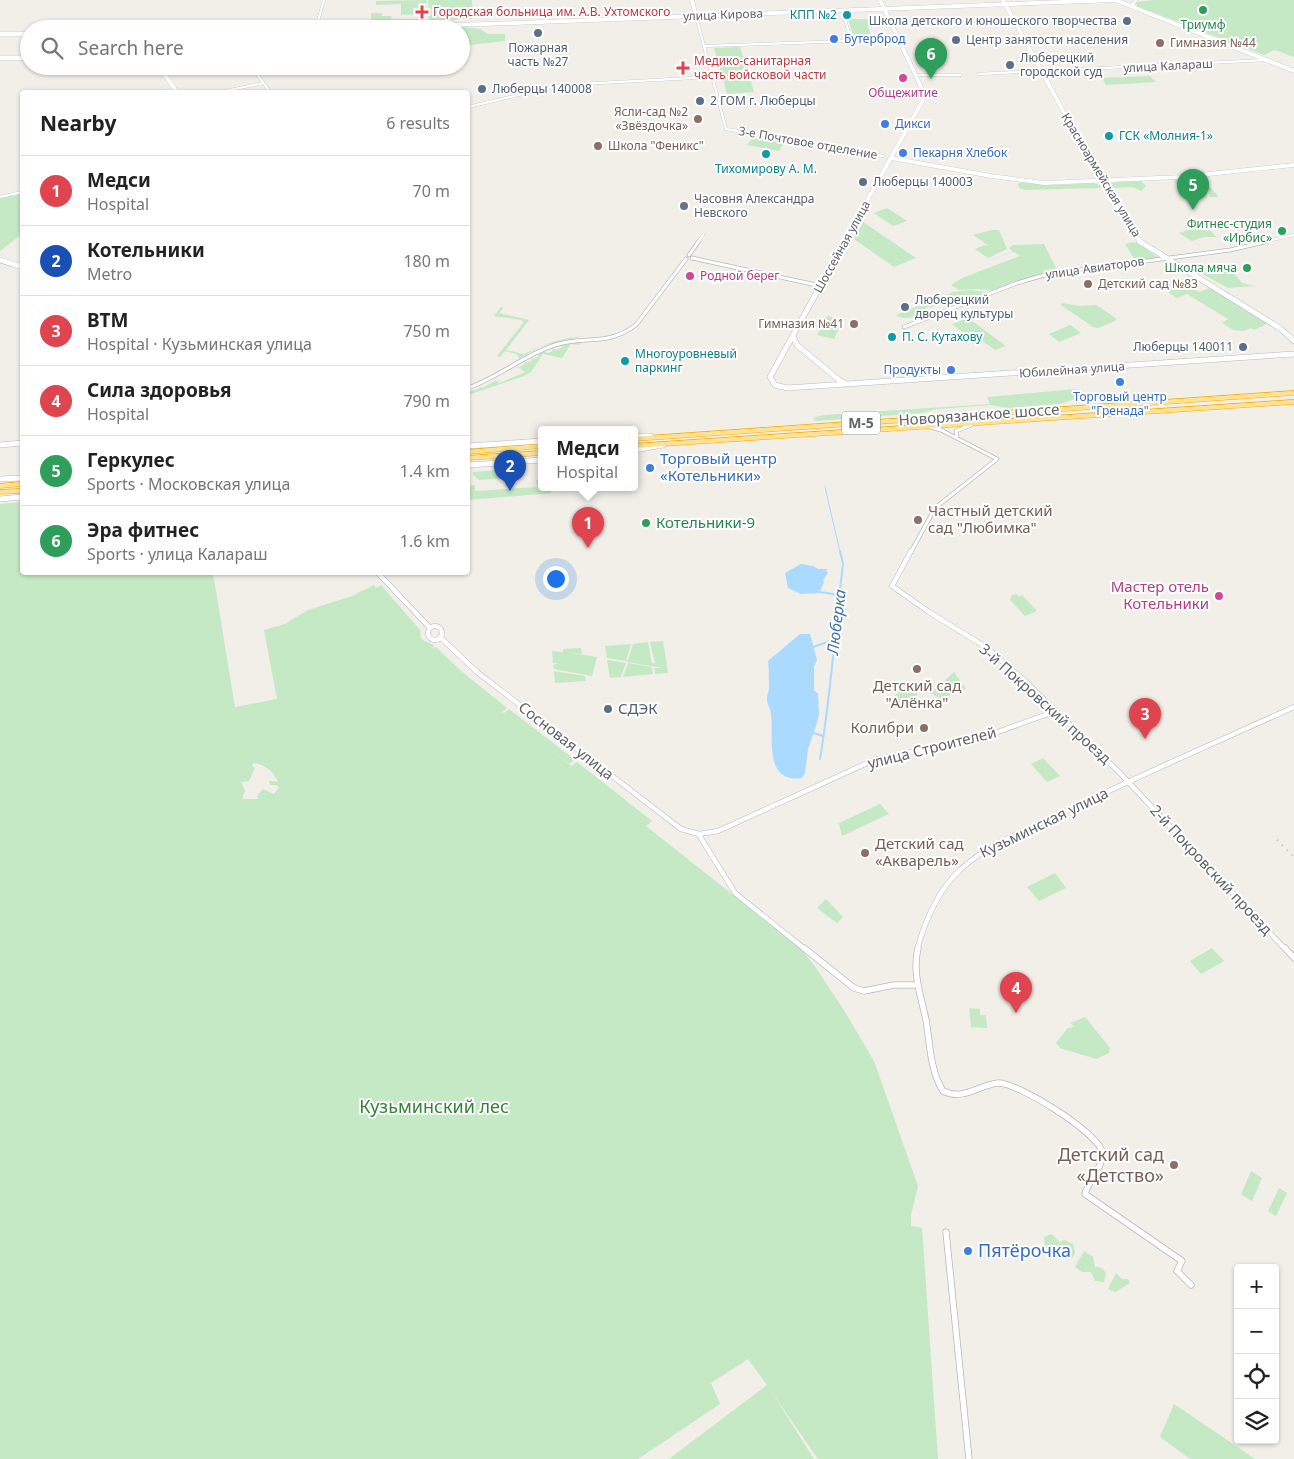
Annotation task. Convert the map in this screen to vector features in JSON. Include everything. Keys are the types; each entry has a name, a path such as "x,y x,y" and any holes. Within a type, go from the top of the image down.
{"highway":[{"name":"Новорязанское шоссе","path":"638,438 1294,393"},
{"name":"Новорязанское шоссе","path":"638,446 1294,402"},
{"path":"470,452 538,446"},
{"path":"470,458 538,453"},
{"path":"0,486 20,484"},
{"path":"0,492 20,491"}],"street":[{"path":"318,20 324,0"},
{"path":"692,0 696,16"},
{"name":"Шоссейная улица","path":"838,383 788,388 775,385 770,377 923,100 924,93 880,0"},
{"name":"Красноармейская улица","path":"1003,0 1041,72 1134,236 1281,330 1294,341"},
{"path":"1116,0 1294,71"},
{"name":"улица Кирова","path":"470,23 1123,0"},
{"path":"1135,7 1132,2 1136,0"},
{"path":"704,46 849,41 851,40 842,14"},
{"name":"3-е Почтовое отделение","path":"696,16 726,129 883,156"},
{"path":"0,34 20,34"},
{"path":"0,58 20,58"},
{"name":"улица Калараш","path":"978,74 1267,60"},
{"path":"165,75 176,90"},
{"path":"257,75 268,90"},
{"path":"916,76 960,75"},
{"path":"470,108 561,85 712,77"},
{"path":"230,90 262,83"},
{"path":"891,158 1014,180 1051,183 1180,177 1294,165"},
{"path":"0,197 20,192"},
{"name":"улица Авиаторов","path":"904,327 1029,279 1064,271 1230,250 1294,234"},
{"path":"690,257 703,235"},
{"path":"470,387 554,346 572,341 610,340 626,334 636,325 686,259 684,257 821,286"},
{"path":"0,260 20,266"},
{"path":"793,336 795,343 838,383"},
{"path":"784,352 790,349 802,350"},
{"name":"Юбилейная улица","path":"838,383 849,384 1294,354"},
{"path":"958,439 955,434 958,429 976,423"},
{"name":"3-й Покровский проезд","path":"924,427 941,430 997,459 935,508 892,586 929,612 984,646 1006,664 1129,782"},
{"path":"470,446 538,441"},
{"path":"0,445 20,444"},
{"path":"638,449 670,444"},
{"path":"985,453 990,459 991,465"},
{"path":"470,465 538,460"},
{"path":"0,479 20,478"},
{"path":"0,499 20,497"},
{"name":"Сосновая улица","path":"380,575 430,628"},
{"name":"Сосновая улица","path":"430,628 442,629 443,634 440,637"},
{"name":"Сосновая улица","path":"430,628 427,634 429,637 440,637 477,672 681,829 690,834 699,835"},
{"name":"Кузьминская улица","path":"1192,1285 1177,1271 1182,1261 1085,1194 1085,1188 1102,1160 1101,1150 1093,1138 1025,1091 1010,1084 994,1084 977,1091 960,1094 946,1093 938,1085 917,985 916,958 923,932 947,883 963,866 987,849 1294,707"},
{"name":"улица Строителей","path":"699,835 718,831 874,760 984,737 1056,711"},
{"name":"2-й Покровский проезд","path":"1129,782 1294,958"},
{"path":"699,835 735,893 854,988 864,991 894,985 917,985"},
{"path":"946,1232 969,1459"}],"green space":[{"path":"426,0 427,14 401,15 401,4 376,5 376,1"},
{"path":"428,0 472,0 473,19 429,20"},
{"path":"1154,0 1294,0 1294,57 1275,50 1264,55 1137,6 1136,2"},
{"path":"371,13 382,13 382,16 391,16 392,19 426,19 426,20 371,20"},
{"path":"848,19 871,19 874,26 868,27 874,43 856,44"},
{"path":"470,28 480,29 488,34 505,34 505,41 470,45"},
{"path":"740,47 754,92 727,94 714,48"},
{"path":"1150,76 1156,82 1106,85 1102,78"},
{"path":"753,137 784,143 779,151 747,145"},
{"path":"1191,178 1204,180 1219,197 1210,197 1209,191 1200,187 1177,185 1174,181"},
{"path":"1141,181 1146,186 1141,191 1133,187 1110,188 1107,183"},
{"path":"1021,182 1059,185 1093,183 1103,186 1100,188 1024,190 1019,188 1018,184"},
{"path":"20,194 20,236 0,251 0,198"},
{"path":"887,208 907,221 893,226 874,213"},
{"path":"863,222 916,258 894,267 854,239"},
{"path":"1195,228 1211,231 1216,237 1203,237 1192,241 1179,233"},
{"path":"999,230 1007,249 988,258 975,249 985,245 989,246 973,235"},
{"path":"1133,242 1141,244 1158,258 1135,260 1125,244"},
{"path":"1044,244 1058,272 998,291 959,290 951,285 962,278 1020,256 1014,252 982,263 1013,252 1009,248 1013,245"},
{"path":"1205,272 1233,272 1242,283 1254,286 1228,288 1202,274"},
{"path":"1186,284 1199,292 1210,288 1267,324 1254,330 1251,328 1243,331 1229,328 1222,323 1228,319 1187,294 1177,298 1162,288"},
{"path":"969,290 988,292 959,304 950,303 927,307 922,313 909,318 896,315 953,292"},
{"path":"1062,303 1079,306 1096,305 1116,318 1115,321 1098,328 1093,327 1061,305"},
{"path":"501,307 503,308 499,313 529,320 506,350 524,354 540,347 519,359 517,354 505,351 500,357 497,356 524,322 494,316"},
{"path":"827,316 843,320 834,339 817,335"},
{"path":"968,318 1006,346 995,350 981,340 974,341 952,324"},
{"path":"1070,325 1081,333 1059,342 1049,334"},
{"path":"584,336 542,346 560,340"},
{"path":"581,342 579,345 571,344 562,358 543,354 531,372 524,376 470,394 470,391 480,388 479,386 482,388 495,381 493,379 500,383 525,372 516,366 520,367 525,364 523,362 527,363 532,360 530,358 534,359 539,356 537,354 544,351 548,353 553,351 551,348 555,350 563,347 561,345"},
{"path":"1076,389 1078,398 1060,404 1007,408 991,405 937,409 922,413 816,421 813,419 824,415 990,404 987,397"},
{"path":"509,469 509,478 479,480 473,475 473,472"},
{"path":"536,480 538,480 538,491 551,491 551,493 470,500 470,486 475,485 475,491 537,487"},
{"name":"Кузьминский лес","path":"20,502 20,575 213,575 235,707 277,699 264,630 285,624 308,610 352,596 374,585 376,588 381,585 420,630 421,639 435,646 430,649 436,647 460,670 507,708 502,712 504,713 509,709 575,760 569,764 537,739 571,766 577,762 652,821 646,826 800,948 814,965 845,1012 874,1061 918,1186 911,1215 911,1226 922,1228 938,1459 818,1459 771,1391 814,1459 669,1459 767,1385 748,1359 711,1383 720,1404 638,1459 0,1459 0,504","holes":["253,763 265,767 278,782 269,781 270,785 277,785 279,788 274,794 263,789 257,796 259,799 242,799 245,791 241,782 249,781 255,768 252,766"]},
{"path":"1016,594 1019,597 1022,595 1037,611 1025,616 1010,600 1012,595"},
{"path":"663,641 668,673 655,674 654,668 663,668 627,662 633,644 648,642 652,664 655,663 650,642"},
{"path":"631,644 626,661 607,658 605,646"},
{"path":"581,648 582,654 566,652 597,657 592,676 554,669 553,665 559,663 553,663 552,651 563,652 563,649"},
{"path":"607,660 626,663 621,677 610,678"},
{"path":"628,663 652,667 653,674 623,677"},
{"path":"554,671 585,676 586,681 555,683"},
{"path":"954,672 966,689 940,699 931,693"},
{"path":"906,686 918,694 902,708 890,700"},
{"path":"1043,758 1060,776 1047,782 1031,764"},
{"path":"880,804 889,814 842,836 839,823"},
{"path":"1055,873 1066,888 1039,901 1027,887"},
{"path":"826,899 843,917 837,923 817,908"},
{"path":"1212,948 1224,961 1201,974 1190,961"},
{"path":"969,1008 980,1009 980,1015 986,1015 987,1028 971,1027"},
{"path":"1085,1017 1110,1048 1109,1053 1096,1059 1060,1048 1056,1043 1068,1028 1074,1027 1071,1023"},
{"path":"1251,1171 1262,1178 1252,1201 1241,1194"},
{"path":"1279,1188 1287,1193 1276,1216 1268,1211"},
{"path":"1052,1234 1059,1242 1064,1240 1073,1244 1075,1253 1072,1258 1063,1257 1057,1248 1051,1250 1045,1246 1044,1237"},
{"path":"1084,1251 1093,1257 1095,1267 1101,1268 1106,1273 1104,1282 1095,1281 1091,1272 1082,1272 1075,1267"},
{"path":"1116,1273 1122,1279 1128,1279 1130,1283 1115,1292 1108,1289"},
{"path":"1174,1404 1255,1459 1190,1459 1160,1437"}],"water":[{"path":"801,564 818,569 828,569 819,593 801,594 788,588 785,573"},
{"path":"800,634 810,634 817,660 814,667 814,690 818,694 819,714 808,749 805,773 802,778 790,778 781,774 773,756 771,713 767,703 769,687 768,661"}],"waterway":[{"name":"Люберка","path":"825,487 840,552"},
{"name":"Люберка","path":"820,759 843,564 840,551"},
{"path":"820,592 839,595"},
{"path":"813,647 833,640"},
{"path":"814,733 823,736"}],"railway":[{"path":"1277,840 1294,857"}],"place":[{"name":"Триумф","path":"1203,10"},
{"name":"Городская больница им. А.В. Ухтомского","path":"422,12"},
{"name":"КПП №2","path":"847,15"},
{"name":"Школа детского и юношеского творчества","path":"1127,21"},
{"name":"Пожарная часть №27","path":"538,33"},
{"name":"Бутерброд","path":"834,39"},
{"name":"Центр занятости населения","path":"956,40"},
{"name":"Гимназия №44","path":"1160,43"},
{"name":"Люберецкий городской суд","path":"1010,65"},
{"name":"Медико-санитарная часть войсковой части","path":"683,68"},
{"name":"Общежитие","path":"903,78"},
{"name":"Эра фитнес","path":"931,79"},
{"name":"Люберцы 140008","path":"482,89"},
{"name":"2 ГОМ г. Люберцы","path":"700,101"},
{"name":"Ясли-сад №2 «Звёздочка»","path":"698,119"},
{"name":"Дикси","path":"885,124"},
{"name":"ГСК «Молния-1»","path":"1109,136"},
{"name":"Школа \"Феникс\"","path":"598,146"},
{"name":"Пекарня Хлебок","path":"903,153"},
{"name":"Тихомирову А. М.","path":"766,154"},
{"name":"Люберцы 140003","path":"863,182"},
{"name":"Часовня Александра Невского","path":"684,206"},
{"name":"Геркулес","path":"1193,210"},
{"name":"Фитнес-студия «Ирбис»","path":"1282,231"},
{"name":"Школа мяча","path":"1247,268"},
{"name":"Родной берег","path":"690,276"},
{"name":"Детский сад №83","path":"1088,284"},
{"name":"Люберецкий дворец культуры","path":"905,307"},
{"name":"Гимназия №41","path":"854,324"},
{"name":"П. С. Кутахову","path":"892,337"},
{"name":"Люберцы 140011","path":"1243,347"},
{"name":"Многоуровневый паркинг","path":"625,361"},
{"name":"Продукты","path":"951,370"},
{"name":"Торговый центр \"Гренада\"","path":"1120,382"},
{"name":"Торговый центр «Котельники»","path":"650,468"},
{"name":"Котельники","path":"510,491"},
{"name":"Частный детский сад \"Любимка\"","path":"918,520"},
{"name":"Котельники-9","path":"646,523"},
{"name":"Медси","path":"588,548"},
{"name":"Мастер отель Котельники","path":"1219,596"},
{"name":"Детский сад \"Алёнка\"","path":"917,669"},
{"name":"СДЭК","path":"608,709"},
{"name":"Колибри","path":"924,728"},
{"name":"ВТМ","path":"1145,739"},
{"name":"Детский сад «Акварель»","path":"865,853"},
{"name":"Сила здоровья","path":"1016,1013"},
{"name":"Детский сад «Детство»","path":"1174,1165"},
{"name":"Пятёрочка","path":"968,1251"}]}
